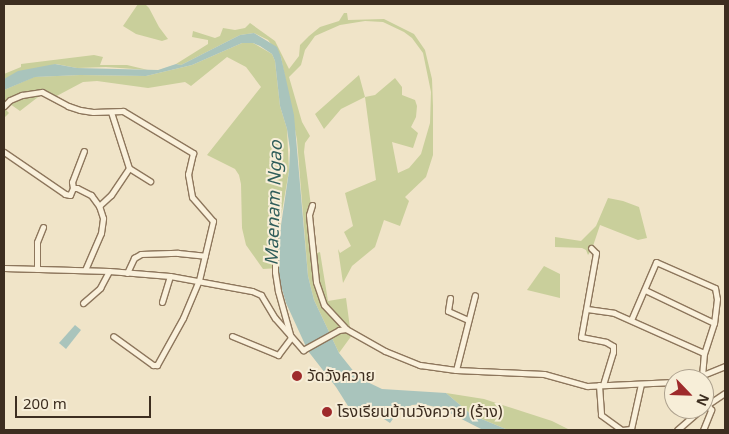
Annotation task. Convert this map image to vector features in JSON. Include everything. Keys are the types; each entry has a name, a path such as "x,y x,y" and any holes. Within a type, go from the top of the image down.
{"street":[{"path":"4,106 10,100 22,95 42,92 68,106 80,110 124,111 192,151 188,174 192,197 213,221 199,280 183,318 157,365 153,365 113,336"},
{"path":"112,112 122,150 130,168 150,181"},
{"path":"4,152 65,194 70,194 73,188 72,182 84,152"},
{"path":"99,206 112,195 130,168"},
{"path":"73,188 88,193 99,206 103,218 101,233 85,270"},
{"path":"312,205 310,223 316,282 324,305 346,329 385,351 420,365 456,370 544,374 587,386 664,383"},
{"path":"272,212 275,217 275,272 291,338"},
{"path":"37,269 37,242 43,227"},
{"path":"591,248 596,253 581,337 606,342 613,346 613,352 601,385 601,415 611,420 618,428 632,430 641,384"},
{"path":"127,273 134,258 141,254 178,252 205,256"},
{"path":"631,320 656,262 715,288 717,299 714,323 704,353 703,369"},
{"path":"4,268 85,270 170,276 252,291 261,295 291,338 303,350 339,330 346,329"},
{"path":"83,303 100,288 109,272"},
{"path":"162,302 170,276"},
{"path":"645,290 714,323"},
{"path":"456,370 475,295"},
{"path":"450,298 448,312 468,320"},
{"path":"587,309 614,313 704,353"},
{"path":"232,336 278,355 291,338"},
{"path":"714,400 725,392"},
{"path":"678,430 690,419"}],"green space":[{"path":"138,4 145,4 149,8 168,39 162,41 136,34 123,26"},
{"path":"344,13 347,13 348,20 384,19 414,34 425,50 432,79 433,155 426,177 405,197 409,201 400,226 384,220 375,247 352,266 343,283 338,249 340,253 351,246 344,232 353,226 345,193 376,180 365,97 375,95 395,78 402,87 402,95 415,100 417,106 416,117 411,127 418,133 413,148 392,142 398,173 409,168 421,154 430,123 431,92 423,53 412,38 404,32 383,22 365,21 340,25 315,36 305,50 301,65 289,77 302,122 310,136 305,143 304,152 317,253 320,252 328,301 346,298 350,328 355,331 339,353 314,300 308,276 297,140 281,57 268,40 254,33 240,35 181,65 176,64 208,44 208,40 192,37 193,31 215,38 220,36 223,28 235,30 245,28 250,23 275,41 289,69 299,56 300,45 320,27 339,21"},
{"path":"242,43 253,43 272,54 275,61 280,106 287,129 289,171 281,217 279,268 263,269 246,245 242,228 239,175 235,169 207,155 261,87 246,67 227,57 191,86 185,82 148,88 97,81 83,82 51,99 42,94 20,111 10,104 5,109 9,113 4,118 4,90 34,77 80,75 146,76 192,65"},
{"path":"94,55 103,57 100,65 127,65 148,70 106,67 77,68 56,64 4,79 4,74 21,67 21,64"},
{"path":"359,75 365,97 341,109 324,129 315,114"},
{"path":"608,198 639,207 647,238 638,240 600,225 588,255 586,250 582,248 555,247 555,237 581,241 596,226"},
{"path":"544,266 560,274 560,298 527,290"},
{"path":"446,393 484,399 552,421 570,430 508,430 472,415"}],"water":[{"path":"254,33 277,47 281,57 294,115 308,276 314,300 339,353 359,378 382,389 446,393 472,415 508,430 483,430 440,408 422,404 412,405 398,412 390,423 375,413 354,410 348,406 308,351 286,303 279,279 279,239 289,171 290,150 287,129 280,106 275,61 272,54 253,43 242,43 192,65 146,76 80,75 35,77 4,90 4,79 18,71 55,64 77,68 158,70 176,64 181,65 240,35"},
{"path":"75,325 81,330 66,349 59,343"}],"place":[{"name":"วัดวังควาย","path":"297,376"},
{"name":"โรงเรียนบ้านวังควาย (ร้าง)","path":"327,412"}],"water label":[{"name":"Maenam Ngao","path":"275,203"}]}
